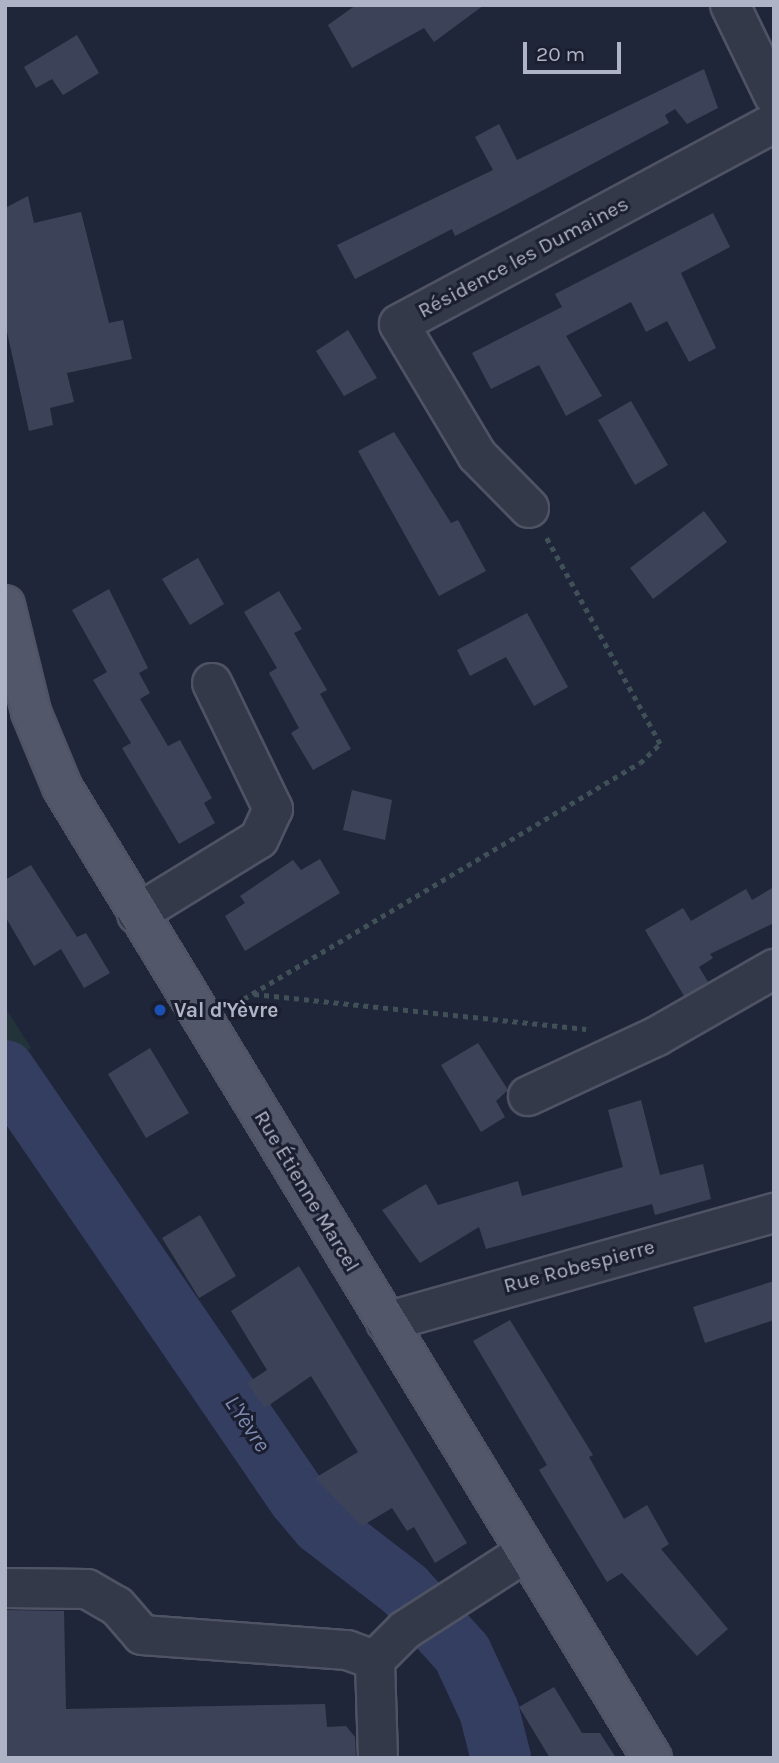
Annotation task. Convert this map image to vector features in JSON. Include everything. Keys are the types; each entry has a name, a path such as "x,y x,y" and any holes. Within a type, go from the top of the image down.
{"main road":[{"name":"Rue Étienne Marcel","path":"5,605 50,763 137,914 652,1758"}],"street":[{"path":"730,5 774,96"},
{"name":"Résidence les Dumaines","path":"529,508 477,455 399,324 774,123"},
{"path":"137,914 260,839 273,809 212,683"},
{"path":"528,1096 657,1036 774,969"},
{"name":"Rue Robespierre","path":"386,1322 774,1213"},
{"path":"378,1758 375,1660 405,1630 526,1552"},
{"path":"5,1588 87,1589 117,1606 142,1634 347,1650 375,1660"}],"path":[{"path":"204,1023 640,763 660,744 529,508"},
{"path":"252,994 589,1029"}],"shaded area":[{"path":"5,1007 31,1048 5,1064"}],"building":[{"path":"356,5 484,5 434,42 424,28 352,68 328,25"},
{"path":"77,35 99,73 63,95 52,79 36,88 24,67"},
{"path":"704,69 718,108 687,124 675,109 665,115 669,123 519,203 455,236 452,229 355,279 337,245 493,170 475,137 499,124 517,160"},
{"path":"28,196 34,223 81,212 109,323 123,320 132,359 67,373 74,402 50,408 53,425 29,431 5,323 5,208"},
{"path":"713,213 730,247 681,273 716,348 689,362 667,321 646,332 631,302 566,336 602,396 566,416 539,365 491,389 472,353 562,307 555,294"},
{"path":"348,330 377,378 344,396 316,351"},
{"path":"631,401 668,465 635,485 598,420"},
{"path":"394,432 451,523 458,520 486,571 439,596 358,451"},
{"path":"704,511 727,542 653,599 630,568"},
{"path":"198,558 224,604 190,625 162,579"},
{"path":"109,589 148,668 139,673 150,693 140,699 168,746 180,740 212,798 204,803 215,823 179,844 122,748 131,743 93,680 107,672 72,610"},
{"path":"279,591 302,629 294,633 327,690 320,694 351,749 313,770 291,733 299,728 269,673 277,668 244,612"},
{"path":"527,613 568,687 534,706 506,657 470,676 457,650"},
{"path":"352,790 392,800 385,840 343,830"},
{"path":"320,859 340,893 245,951 225,916 245,903 240,896 293,860 301,870"},
{"path":"31,865 77,937 86,933 110,973 84,988 61,949 34,966 5,916 5,880"},
{"path":"774,887 774,923 710,954 713,958 699,967 708,982 684,996 645,930 683,908 691,921 746,889 752,900"},
{"path":"478,1043 508,1090 496,1101 505,1117 481,1132 441,1065"},
{"path":"150,1048 189,1113 146,1138 108,1074"},
{"path":"641,1100 660,1175 703,1164 711,1199 655,1215 652,1204 486,1249 479,1227 420,1263 382,1210 426,1184 438,1205 518,1181 522,1196 623,1167 608,1110"},
{"path":"200,1215 236,1276 199,1298 162,1238"},
{"path":"299,1266 467,1543 435,1563 414,1527 407,1531 392,1508 362,1526 315,1478 358,1452 311,1376 265,1408 247,1383 267,1370 231,1311"},
{"path":"774,1281 774,1320 705,1343 693,1307"},
{"path":"510,1320 593,1455 589,1457 624,1519 647,1505 669,1544 661,1549 728,1629 697,1656 622,1573 607,1582 539,1470 547,1465 473,1341"},
{"path":"5,1610 64,1611 66,1709 325,1704 327,1727 346,1726 355,1737 356,1758 5,1758"},
{"path":"554,1687 582,1733 600,1733 616,1758 550,1758 519,1707"}],"waterway":[{"name":"L'Yèvre","path":"5,1070 298,1498 321,1525 405,1590 462,1653 489,1711 501,1758"}],"place":[{"name":"Val d'Yèvre","path":"160,1010"}]}
